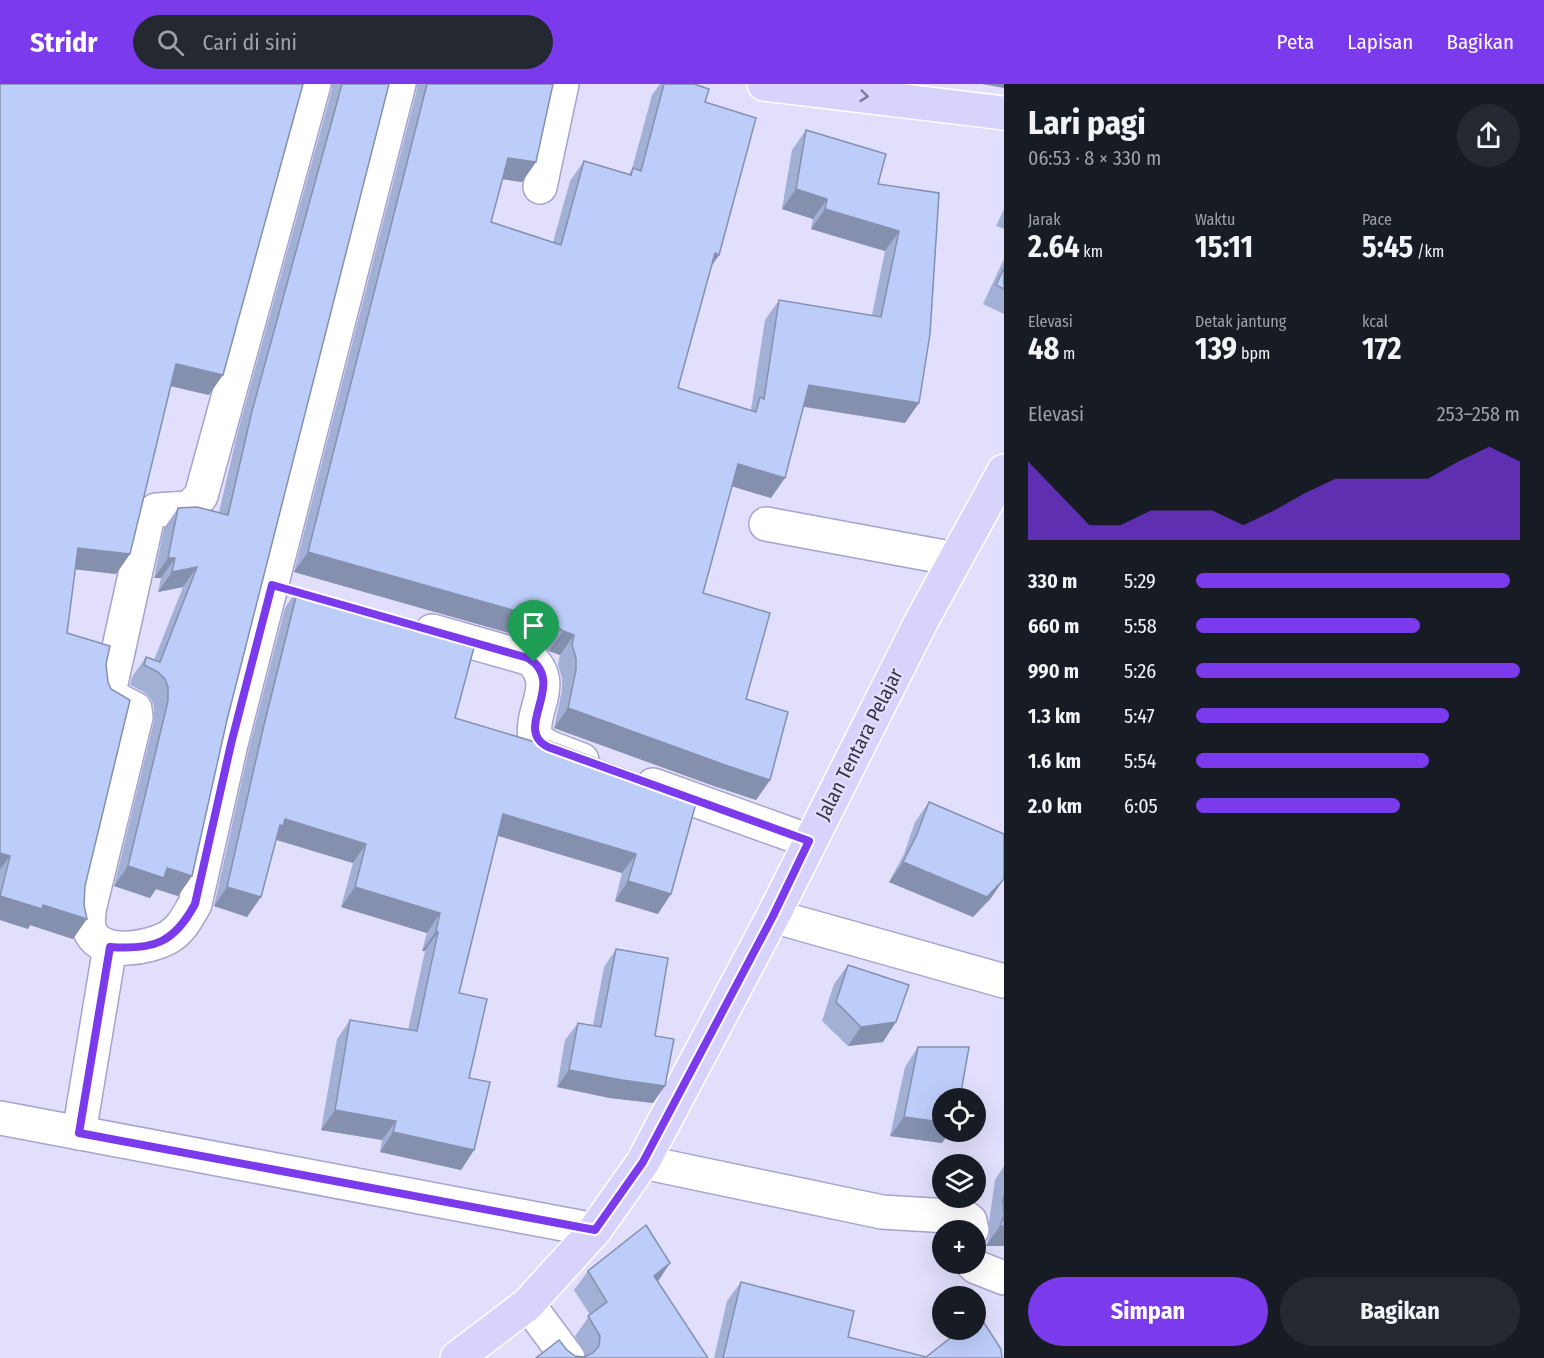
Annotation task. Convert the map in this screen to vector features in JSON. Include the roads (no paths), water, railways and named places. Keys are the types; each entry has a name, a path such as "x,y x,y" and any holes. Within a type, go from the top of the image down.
{"main road":[{"path":"764,84 1004,113"},
{"name":"Jalan Tentara Pelajar","path":"457,1358 528,1304 595,1230 643,1162 773,916 809,841 955,559 1004,471"}],"street":[{"path":"314,84 201,496 189,508 156,510 148,516 110,688 112,697 135,709 136,717 89,910 89,929 92,936 98,942 110,947 147,946 169,937 184,924 195,904 231,744 399,84"},
{"path":"540,187 562,84"},
{"path":"766,524 955,559"},
{"path":"272,585 303,595"},
{"path":"399,622 531,659 540,669 543,684 543,696 534,727 535,738 548,747 809,841"},
{"path":"773,916 1004,981"},
{"path":"79,1133 110,947"},
{"path":"0,1118 595,1230"},
{"path":"643,1162 882,1212 965,1217 969,1220"},
{"path":"986,1271 1004,1278"},
{"path":"528,1304 568,1358"}]}
